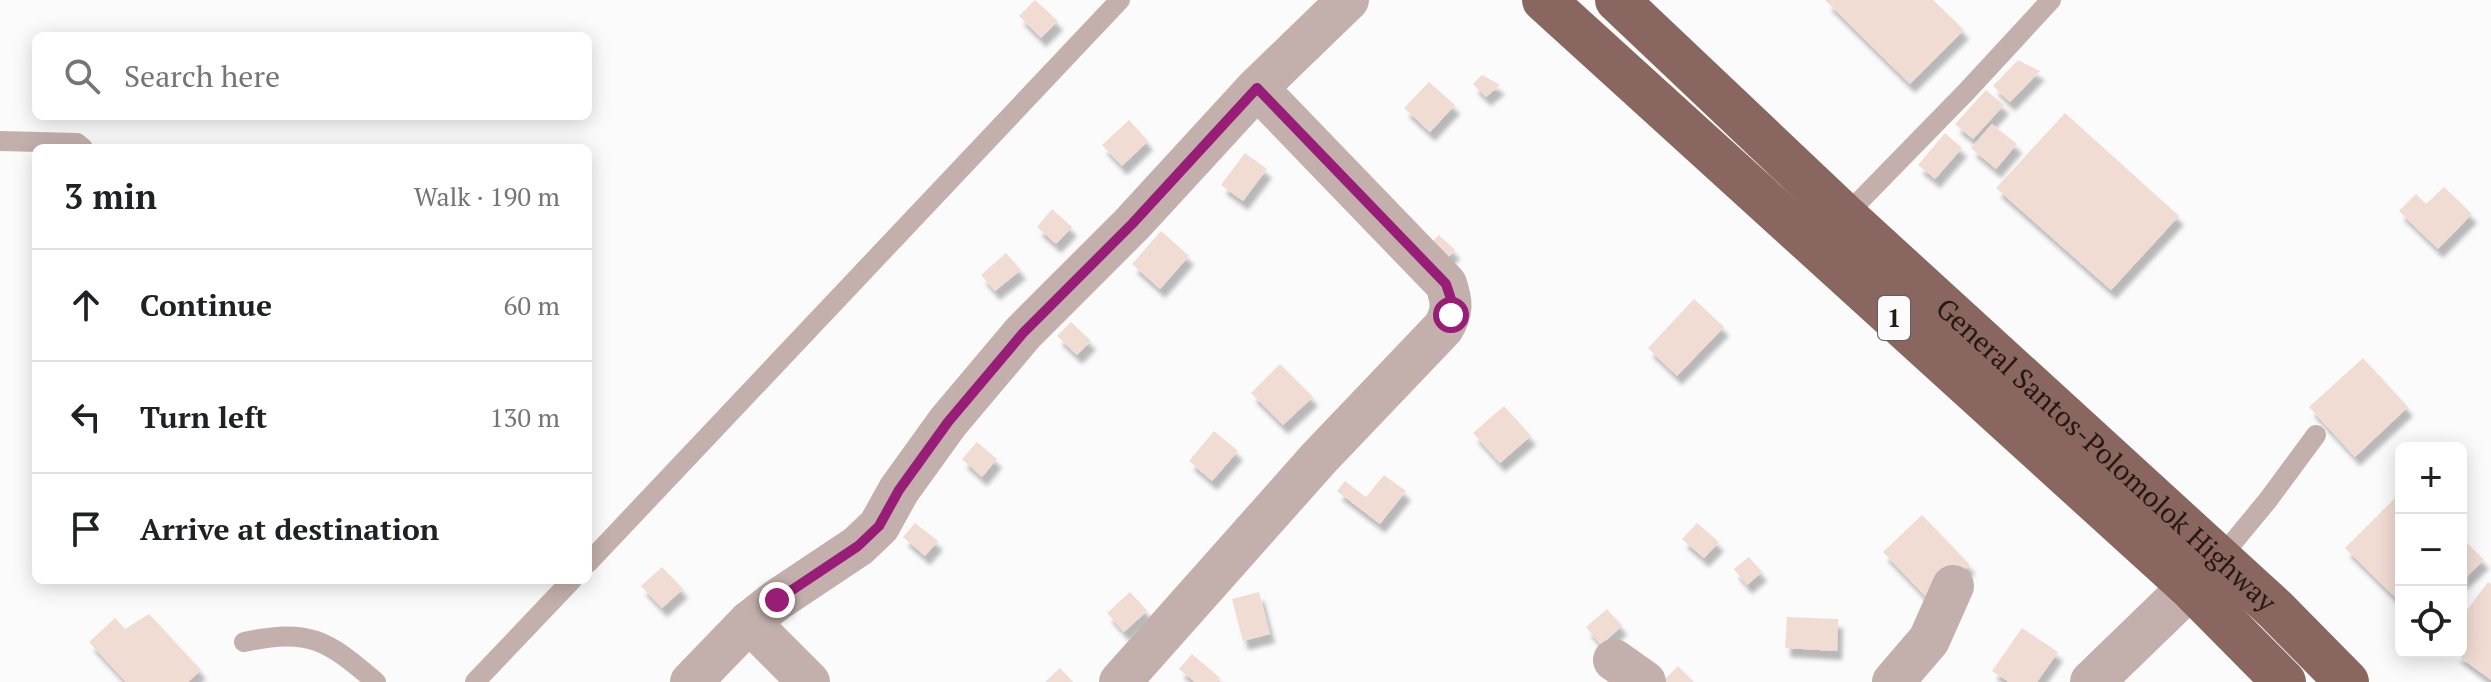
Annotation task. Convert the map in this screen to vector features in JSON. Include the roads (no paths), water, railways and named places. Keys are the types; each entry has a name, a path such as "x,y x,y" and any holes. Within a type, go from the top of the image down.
{"highway":[{"name":"1","path":"1544,0 2206,573 2284,682"},
{"name":"General Santos-Polomolok Highway","path":"1617,0 1845,216 2206,573 2275,609 2347,682"}],"street":[{"path":"691,682 749,622 858,546 879,526 899,490 948,422 1023,333 1132,224 1257,88 1348,0"},
{"path":"1120,682 1319,458 1443,328 1451,315 1451,299 1446,284 1257,88"},
{"path":"2092,682 2206,573"},
{"path":"1893,682 1929,640 1953,586"},
{"path":"749,622 809,682"}],"lane":[{"path":"592,559 1120,0"},
{"path":"1845,216 2051,0"},
{"path":"0,141 78,144"},
{"path":"2206,573 2268,500 2316,435"},
{"path":"475,682 568,584"},
{"path":"244,642 272,636 299,635 329,645 376,682"}]}
